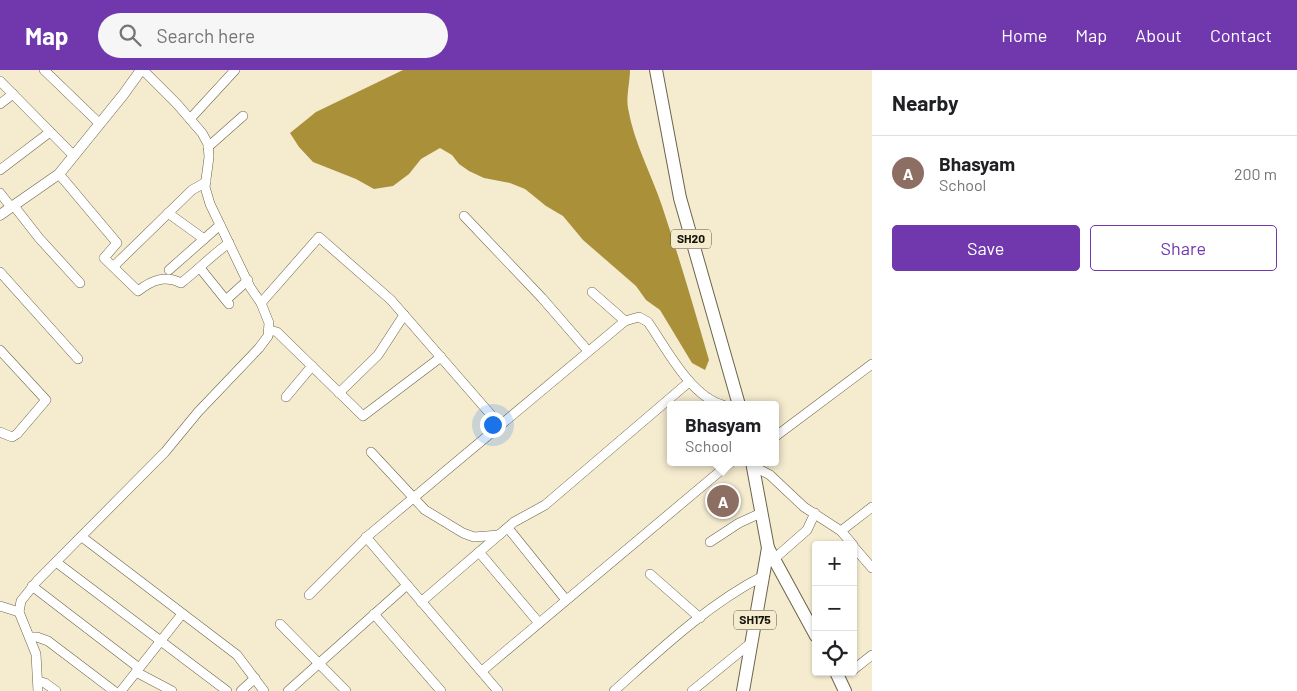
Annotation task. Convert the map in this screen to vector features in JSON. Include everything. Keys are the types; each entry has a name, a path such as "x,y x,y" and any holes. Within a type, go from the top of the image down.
{"main road":[{"name":"SH20","path":"656,70 680,198 738,401"},
{"path":"753,466 761,512 771,554 813,631"},
{"name":"SH175","path":"743,691 763,576 771,554"}],"street":[{"path":"44,70 100,124"},
{"path":"0,215 59,174 142,70 177,104 202,133 208,147 209,157 205,187 210,204 250,287 261,303 269,323 268,336 259,348 198,412 166,452 32,586 21,601 19,612 36,654 38,691"},
{"path":"190,119 235,70"},
{"path":"0,81 74,156"},
{"path":"0,104 13,94"},
{"path":"208,147 243,116"},
{"path":"0,170 50,132"},
{"path":"59,174 117,242 104,258 138,291 162,278 172,279 181,283 217,251 229,243"},
{"path":"114,266 192,190 206,182"},
{"path":"0,193 80,283"},
{"path":"168,213 204,239"},
{"path":"464,216 542,298 588,351"},
{"path":"169,270 220,225"},
{"path":"261,303 320,237 391,300 499,424"},
{"path":"200,268 228,302 248,280"},
{"path":"0,272 78,359"},
{"path":"592,292 625,321"},
{"path":"339,393 378,355 404,315"},
{"path":"309,595 366,537 499,424 625,321 639,317 648,322 689,382 702,395 713,401"},
{"path":"268,330 278,332 363,416 441,357"},
{"path":"0,350 46,400 17,434 12,437 0,432"},
{"path":"779,434 872,364"},
{"path":"286,397 312,366"},
{"path":"421,602 499,535 527,514 545,505 689,382"},
{"path":"371,452 425,510 463,533 474,537 499,535"},
{"path":"482,671 726,466"},
{"path":"756,466 770,475 804,507 841,530 850,541"},
{"path":"841,530 872,507"},
{"path":"710,542 739,523 761,512"},
{"path":"771,554 807,530 815,514"},
{"path":"508,528 566,600"},
{"path":"82,537 237,655 264,691"},
{"path":"366,537 498,691"},
{"path":"857,550 872,568"},
{"path":"478,552 539,623"},
{"path":"56,562 227,691"},
{"path":"650,574 700,618"},
{"path":"614,691 700,618 737,590 763,576"},
{"path":"288,691 407,585"},
{"path":"32,586 138,670 172,691"},
{"path":"0,606 19,612"},
{"path":"120,691 182,614"},
{"path":"374,614 441,691"},
{"path":"280,624 346,691"},
{"path":"30,637 37,637 48,641 114,691"},
{"path":"692,691 752,642"},
{"path":"857,667 872,654"},
{"path":"241,691 255,678"},
{"path":"38,681 45,683 56,691"}],"shaded area":[{"path":"403,70 630,70 628,104 631,121 638,146 662,206 692,302 709,360 705,370 692,363 660,310 646,300 636,286 583,240 563,216 546,206 525,189 510,183 484,178 469,171 459,164 452,155 440,148 421,159 409,174 393,186 374,189 356,179 313,162 299,147 290,133 316,112"}],"place":[{"name":"Bhasyam","path":"723,501"}]}
